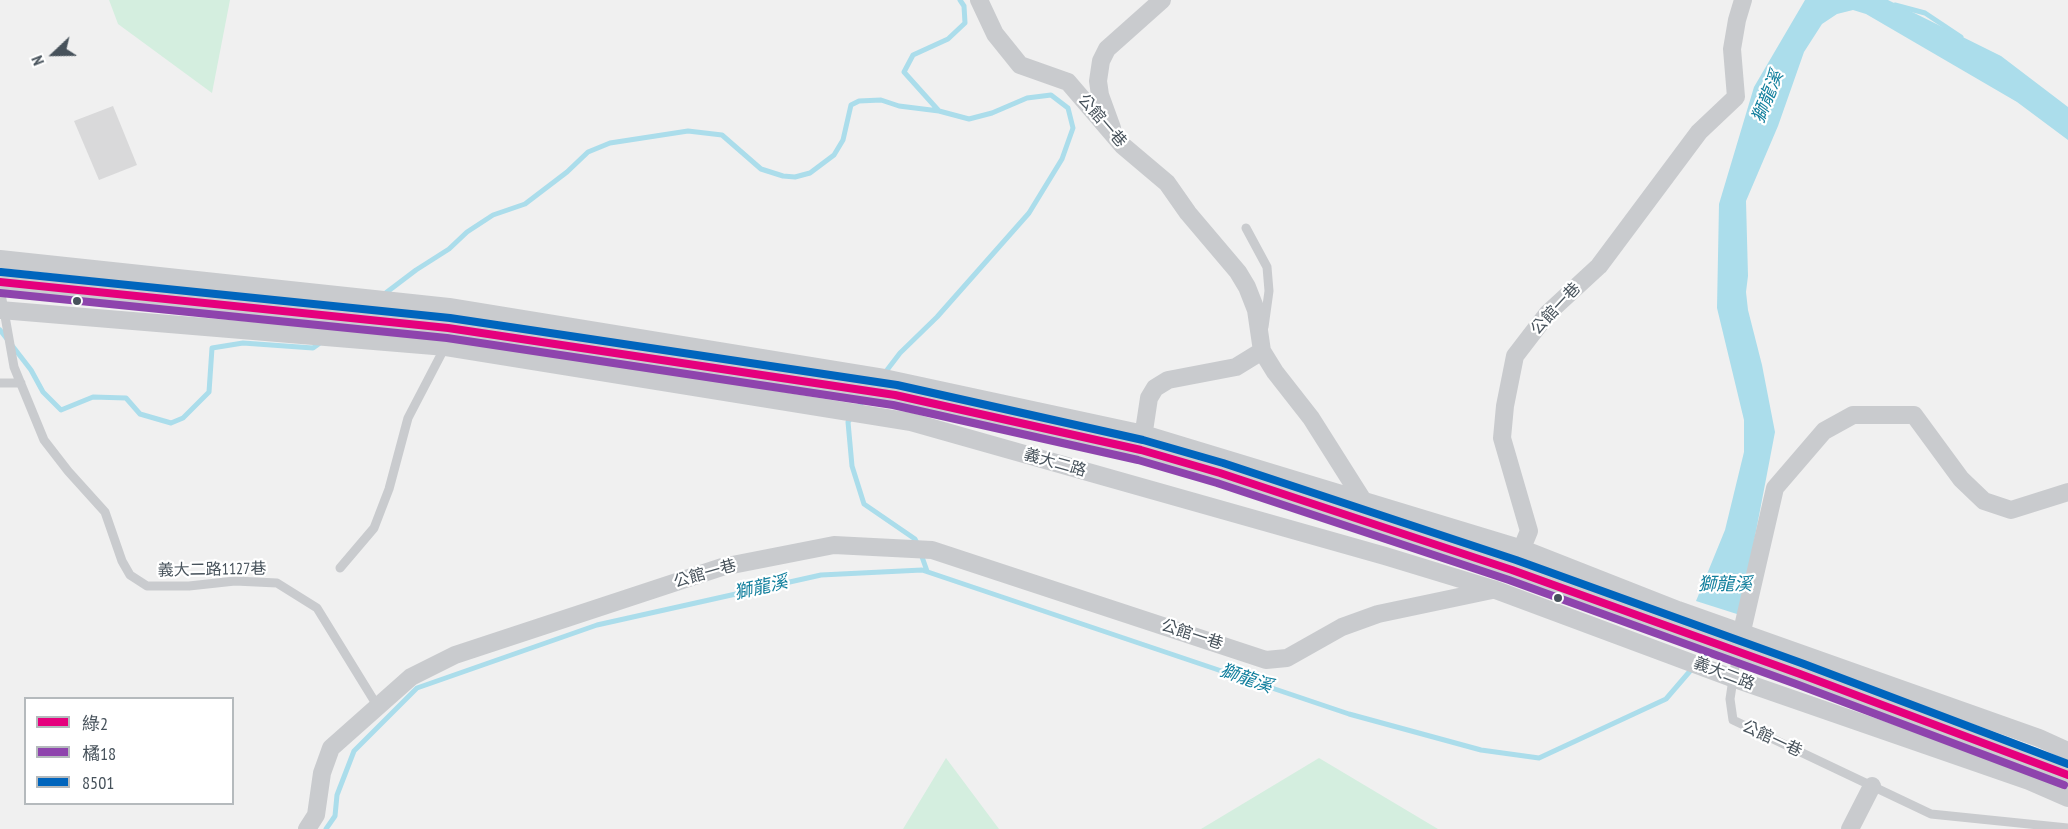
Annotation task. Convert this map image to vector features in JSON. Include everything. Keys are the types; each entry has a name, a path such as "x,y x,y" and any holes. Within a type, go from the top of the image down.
{"street":[{"name":"公館一巷","path":"979,0 995,34 1020,65 1068,82 1122,145 1167,183 1188,213 1238,272 1256,310 1262,351 1275,372 1311,418 1380,527"},
{"path":"1122,145 1113,130 1100,95 1098,81 1101,61 1107,49 1162,0"},
{"name":"公館一巷","path":"1518,560 1529,531 1502,438 1505,406 1515,356 1548,313 1599,266 1699,132 1736,97 1732,49 1743,0"},
{"name":"義大二路","path":"0,259 895,395 1142,442 1364,501 1518,560 1672,630 1732,678 2029,781 2068,798"},
{"name":"義大二路","path":"0,282 447,327 911,422 1385,556 1493,589 1672,630 1740,643 2039,738 2068,751"},
{"name":"義大二路","path":"2,310 447,327"},
{"path":"1142,442 1149,398 1155,388 1168,380 1236,367 1262,351"},
{"name":"公館一巷","path":"1740,643 1775,488 1824,431 1853,415 1914,415 1961,479 1984,501 2011,510 2068,492"},
{"name":"義大二路","path":"1142,442 1220,473 1380,527 1518,560"},
{"name":"公館一巷","path":"307,829 316,815 322,773 332,748 411,677 455,655 722,567 834,545 932,550 1266,660 1287,658 1342,627 1378,614 1493,589"},
{"path":"1493,589 1518,560"},
{"name":"義大二路","path":"1740,643 1900,711 2068,775"},
{"path":"1850,829 1872,786"}],"lane":[{"path":"1246,228 1267,267 1269,291 1262,351"},
{"name":"義大二路1127巷","path":"0,288 2,310 14,367 45,440 68,471 105,512 122,561 130,575 147,586 189,586 235,581 277,583 317,608 378,707"},
{"path":"340,568 374,528 388,489 408,418 447,327"},
{"path":"0,383 21,383"},
{"name":"公館一巷","path":"1740,643 1730,699 1733,720 1931,814 2068,828"}],"green space":[{"path":"109,0 230,0 212,93 118,24"},
{"path":"946,758 999,829 903,829"},
{"path":"1319,758 1438,829 1201,829"}],"water":[{"name":"獅龍溪","path":"1805,0 1888,0 2001,56 2068,107 2068,140 2017,102 1866,14 1853,10 1837,14 1822,24 1804,52 1778,126 1746,201 1748,310 1775,432 1740,615 1696,601 1725,530 1744,452 1744,420 1717,308 1719,204 1754,87"}],"building":[{"path":"113,106 137,165 99,180 74,121"}],"waterway":[{"path":"884,374 900,353 937,317 1029,213 1062,159 1073,128 1068,108 1051,95 1027,98 992,113 969,119 939,111 904,72 913,55 948,39 965,23 964,6 960,0"},
{"name":"獅龍溪","path":"1895,5 1925,13 1961,37"},
{"path":"383,295 449,249 467,232 493,215 525,204 567,172 588,152 610,143 688,131 722,135 761,169 795,177 810,173 834,155 843,140 851,105 859,101 881,100 899,106 939,111"},
{"path":"0,330 31,370 43,392 61,410 93,397 126,398 140,414 171,423 183,418 209,392 212,348 243,343 313,348 320,343"},
{"path":"865,398 848,422 852,466 864,504 915,539 918,545"},
{"path":"921,554 927,571"},
{"name":"獅龍溪","path":"326,829 335,816 337,795 354,751 417,688 597,625 821,575 922,570 1349,714 1481,750 1539,758 1666,699 1709,649"}],"transit line":[{"name":"8501","path":"1,272 450,318 897,385 1143,440 1223,463 1516,560 1804,664 2068,764"},
{"name":"綠2","path":"0,282 448,328 895,395 1141,450 1220,473 1512,570 1800,674 2068,775"},
{"name":"橘18","path":"0,293 447,338 893,405 1138,460 1217,483 1509,580 1796,684 2064,785"}]}
